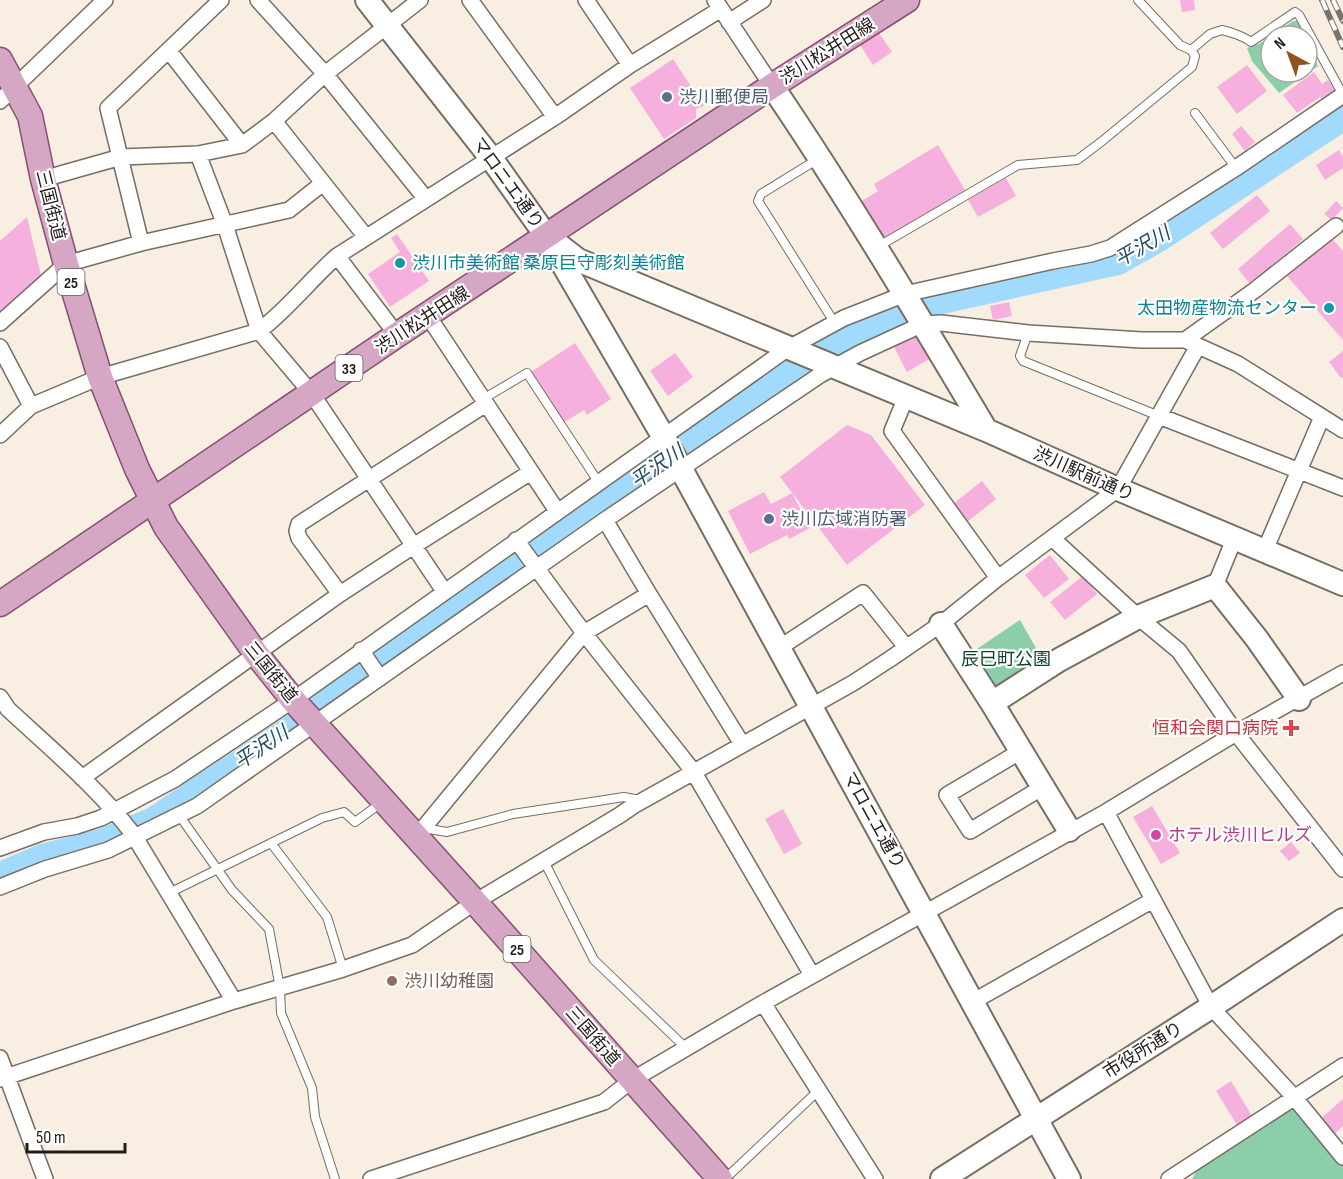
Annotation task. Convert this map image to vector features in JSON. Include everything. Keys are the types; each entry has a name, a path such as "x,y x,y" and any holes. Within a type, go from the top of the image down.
{"main road":[{"name":"渋川松井田線","path":"0,604 882,11 907,0"},
{"name":"三国街道","path":"0,60 8,94 30,116 43,178 66,264 100,377 152,503 166,527 257,655 305,713 384,801 419,832 475,902 720,1179"}],"street":[{"path":"8,94 105,0"},
{"path":"141,243 108,108 221,0"},
{"path":"258,0 325,74 426,199"},
{"name":"マロニエ通り","path":"367,0 491,158 548,237 679,465 974,1001 1069,1179"},
{"path":"43,178 121,157 198,154 242,145 274,121 325,74 420,0"},
{"path":"470,0 555,117"},
{"path":"586,0 630,65"},
{"path":"0,435 31,406 100,377 259,331 276,318 315,275 337,256 555,117 630,65 722,10 763,0"},
{"path":"722,10 820,157 986,430"},
{"path":"169,51 242,145"},
{"path":"0,887 45,869 108,850 197,806 305,713 362,651 444,591 519,544 557,511 834,322 906,296 1110,248 1236,168 1343,95"},
{"path":"274,121 366,237"},
{"path":"198,154 225,225 259,331 312,394 444,591"},
{"path":"0,323 66,264 141,243 289,210 323,183"},
{"path":"4,1077 412,945 475,902 642,801 853,683 941,624 998,578 1118,489 1159,416 1191,343 1336,226"},
{"path":"548,237 578,260 791,350"},
{"path":"337,256 398,335"},
{"path":"428,316 557,511"},
{"path":"0,848 44,832 77,826 117,814 175,779 380,678 606,520 679,465 829,366 922,323 1028,333 1191,343 1238,364 1343,430"},
{"path":"0,346 31,406"},
{"name":"渋川駅前通り","path":"791,350 986,430 1118,489 1343,584"},
{"path":"906,398 892,432 998,578"},
{"path":"340,594 300,538 297,531 299,524 485,401"},
{"path":"1159,416 1343,488"},
{"path":"1264,550 1322,417"},
{"path":"82,778 340,594 531,472"},
{"path":"606,520 742,744"},
{"path":"992,703 1059,660 1138,617 1215,586 1234,537"},
{"path":"1052,538 1138,617 1179,651 1236,733 1343,868"},
{"path":"519,544 584,633 693,771 812,975"},
{"path":"1215,586 1257,639 1299,699"},
{"path":"779,648 863,593 906,647"},
{"path":"419,832 498,740 584,633 649,594"},
{"path":"941,624 1070,831"},
{"path":"362,651 380,678"},
{"path":"371,1179 604,1102 632,1080 763,1003 1106,812 1236,733 1343,673"},
{"path":"3,707 82,778 117,814 134,836 167,894 234,1001"},
{"path":"1021,751 947,795 970,831 1043,787"},
{"path":"1106,812 1211,1007 1294,1097 1343,1157"},
{"path":"974,1001 1153,900"},
{"name":"市役所通り","path":"942,1179 1343,920"},
{"path":"763,1003 875,1179"},
{"path":"0,1058 4,1077 45,1179"},
{"path":"1177,1177 1343,1066"}],"lane":[{"path":"877,248 1018,165 1077,160 1192,67 1195,56 1191,50 1180,45 1138,0"},
{"path":"1191,50 1210,34 1222,30 1251,42 1296,12 1343,95"},
{"path":"1195,113 1236,168"},
{"path":"820,157 761,194 758,201 834,322"},
{"path":"1028,333 1020,356 1023,361 1159,416"},
{"path":"485,401 527,373 598,483"},
{"path":"419,832 447,832 513,814 624,797 642,801"},
{"path":"167,894 322,818 344,813 355,822 384,801"},
{"path":"179,815 232,890 269,929 280,988 281,1013 312,1088 315,1117 335,1179"},
{"path":"271,843 327,917 343,969"},
{"path":"544,861 594,960 686,1048"},
{"path":"725,1179 819,1090"}],"green space":[{"path":"1298,21 1299,24 1289,24"},
{"path":"1259,44 1259,69 1252,61 1247,48"},
{"path":"1271,84 1292,84 1279,93"},
{"name":"辰巳町公園","path":"1020,620 1045,664 999,692 968,655"},
{"path":"1296,1109 1343,1167 1343,1179 1192,1179 1197,1170"}],"building":[{"path":"1180,0 1194,0 1195,10 1182,12"},
{"path":"879,33 892,52 873,65 860,45"},
{"name":"渋川郵便局","path":"673,59 704,106 696,109 696,118 664,139 630,88"},
{"path":"1247,65 1259,81 1259,84 1267,91 1237,114 1217,87"},
{"path":"1319,80 1322,84 1328,80 1335,90 1297,113 1283,95 1298,84 1319,84"},
{"path":"1241,126 1255,142 1245,151 1232,134"},
{"path":"938,145 965,190 885,239 862,201 878,191 874,184"},
{"path":"1339,150 1343,157 1343,168 1325,180 1316,165"},
{"path":"1006,178 1016,196 978,217 968,200"},
{"path":"1257,195 1270,211 1223,249 1210,233"},
{"path":"1336,201 1343,208 1332,220 1324,214"},
{"path":"27,217 41,275 0,313 0,241"},
{"path":"1290,224 1303,239 1250,284 1238,269"},
{"name":"渋川市美術館 桑原巨守彫刻美術館","path":"397,234 429,281 390,307 368,274 400,252 391,238"},
{"name":"太田物産物流センター","path":"1331,237 1343,251 1343,340 1287,276"},
{"path":"1009,302 1012,316 993,320 990,306"},
{"path":"917,334 931,358 907,372 894,347"},
{"path":"575,343 611,399 587,415 584,410 563,423 531,372"},
{"path":"1343,351 1343,377 1341,378 1329,362"},
{"path":"675,353 693,377 668,396 650,371"},
{"path":"847,425 871,435 925,505 847,565 780,477"},
{"path":"982,481 996,499 967,522 953,504"},
{"name":"渋川広域消防署","path":"764,492 771,504 792,493 810,528 789,539 787,535 750,554 728,511"},
{"path":"1050,555 1069,579 1044,598 1025,575"},
{"path":"1083,576 1097,594 1065,620 1050,602"},
{"name":"ホテル渋川ヒルズ","path":"1152,806 1180,853 1161,864 1133,817"},
{"path":"783,809 802,844 784,854 765,819"},
{"path":"1291,842 1300,853 1289,861 1280,851"},
{"path":"1231,1081 1252,1116 1237,1125 1216,1091"},
{"path":"1343,1099 1343,1126 1331,1137 1318,1121"}],"waterway":[{"name":"平沢川","path":"0,874 42,856 101,841 153,819 296,724 545,543 832,345 900,314 937,303 1118,263 1159,240 1343,119"}],"railway":[{"path":"1322,0 1343,47"},
{"path":"1333,0 1343,21"}],"place":[{"name":"渋川郵便局","path":"667,97"},
{"name":"渋川市美術館 桑原巨守彫刻美術館","path":"400,263"},
{"name":"太田物産物流センター","path":"1329,308"},
{"name":"渋川広域消防署","path":"769,519"},
{"name":"恒和会関口病院","path":"1291,728"},
{"name":"ホテル渋川ヒルズ","path":"1156,835"},
{"name":"渋川幼稚園","path":"392,981"}]}
